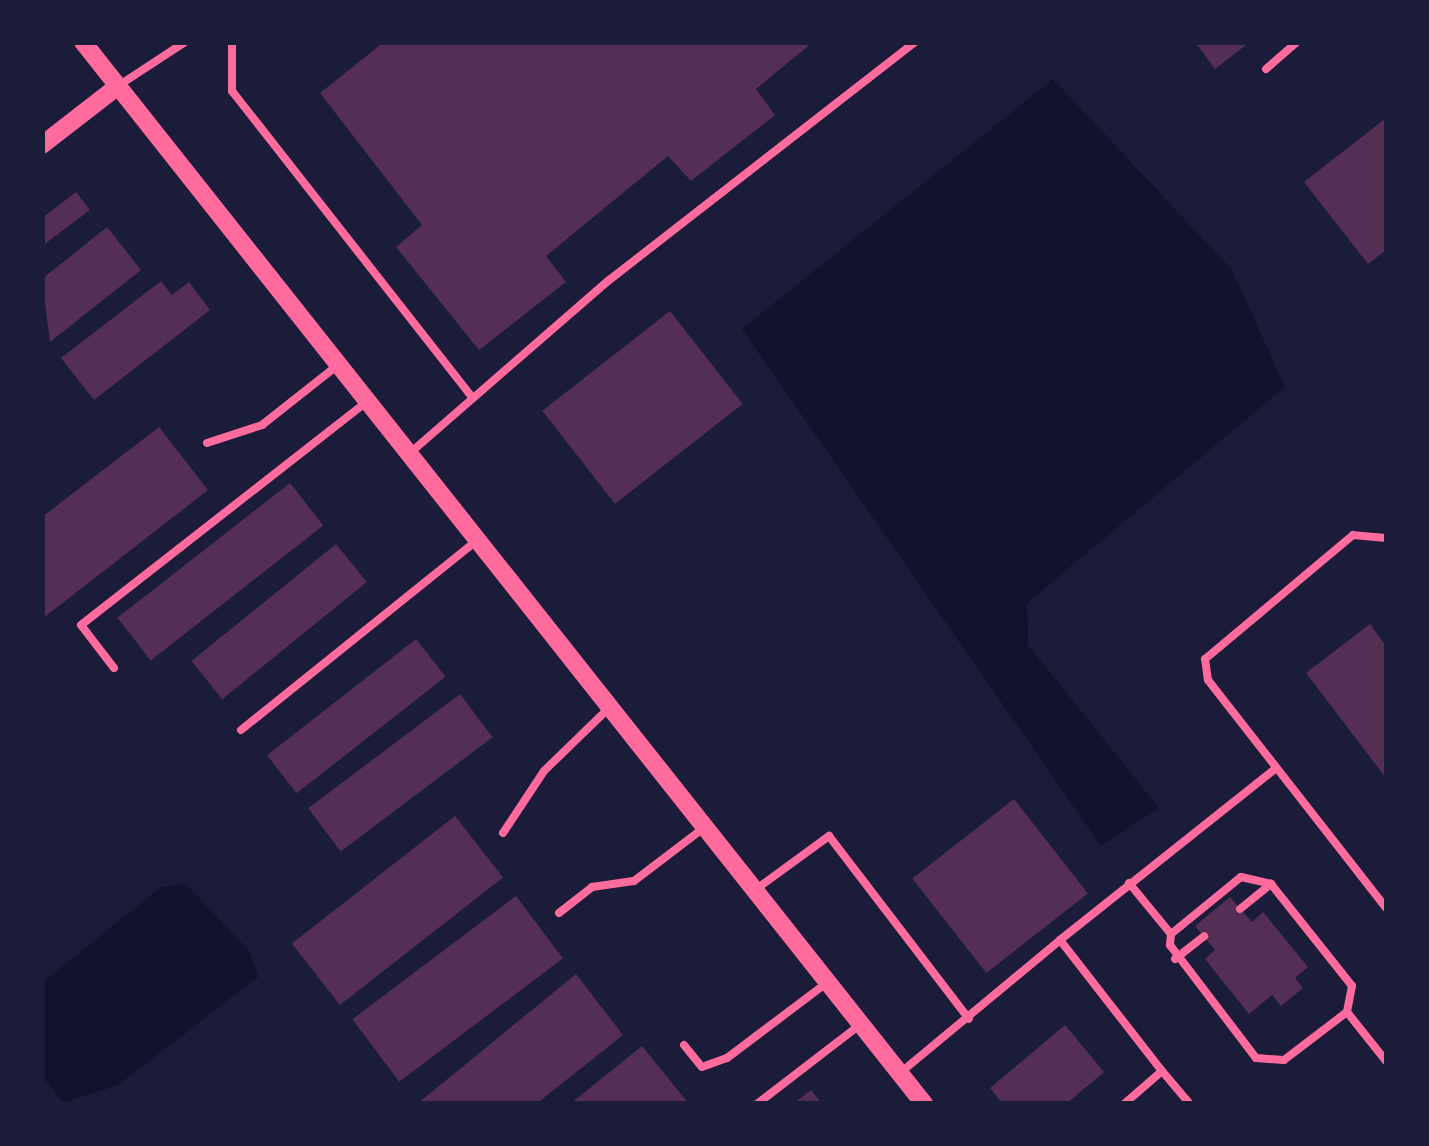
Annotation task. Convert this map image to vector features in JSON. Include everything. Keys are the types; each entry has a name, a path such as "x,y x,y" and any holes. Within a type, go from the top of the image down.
{"street":[{"path":"83,42 924,1104"},
{"path":"42,145 118,86"}],"lane":[{"path":"118,86 185,42"},
{"path":"232,42 232,92 473,398"},
{"path":"409,454 473,398 915,42"},
{"path":"1266,69 1297,42"},
{"path":"207,443 262,425 338,364"},
{"path":"114,668 81,624 368,402"},
{"path":"1386,538 1353,535 1204,659 1208,680 1386,908"},
{"path":"242,730 477,540"},
{"path":"503,834 567,744 610,708"},
{"path":"900,1073 1128,884 1276,768"},
{"path":"559,913 592,888 634,880 705,827"},
{"path":"755,890 829,836 969,1019"},
{"path":"1128,884 1171,934 1175,958 1269,1063 1346,1012 1352,986 1271,884 1241,878 1171,934"},
{"path":"1240,908 1271,884"},
{"path":"1175,958 1204,936"},
{"path":"1060,940 1190,1104"},
{"path":"684,1045 702,1067 727,1058 828,982"},
{"path":"1346,1012 1386,1061"},
{"path":"757,1104 860,1024"},
{"path":"1124,1104 1162,1071"}],"shaded area":[{"path":"1053,79 1232,270 1285,387 1027,603 1028,645 1159,808 1101,846 742,329"},
{"path":"186,884 250,952 258,977 118,1085 63,1103 43,1077 43,982 161,887"}],"building":[{"path":"384,42 813,42 756,89 775,115 691,181 668,156 546,256 566,282 479,350 396,247 422,225 320,93"},
{"path":"1195,42 1250,42 1215,69"},
{"path":"1386,118 1386,250 1368,264 1304,182"},
{"path":"76,192 90,210 42,246 42,218"},
{"path":"107,227 141,270 50,342 42,279"},
{"path":"161,281 172,295 189,282 210,310 94,400 61,358"},
{"path":"670,311 743,404 615,504 542,411"},
{"path":"159,427 208,490 42,619 42,517"},
{"path":"290,483 323,526 151,660 117,618"},
{"path":"336,544 367,582 222,699 191,661"},
{"path":"1370,624 1386,646 1386,778 1306,673"},
{"path":"416,639 446,677 297,793 267,755"},
{"path":"460,694 492,737 341,851 308,808"},
{"path":"1014,799 1088,894 986,973 912,878"},
{"path":"455,816 503,877 340,1005 292,943"},
{"path":"516,896 563,958 399,1082 352,1019"},
{"path":"1230,897 1252,922 1263,912 1308,967 1295,978 1303,988 1281,1006 1272,995 1249,1014 1205,959 1215,950 1195,926"},
{"path":"576,974 623,1035 536,1104 417,1104"},
{"path":"1065,1025 1104,1072 1066,1104 1003,1104 990,1088"},
{"path":"642,1046 689,1104 570,1104"},
{"path":"811,1090 822,1104 793,1104"}]}
